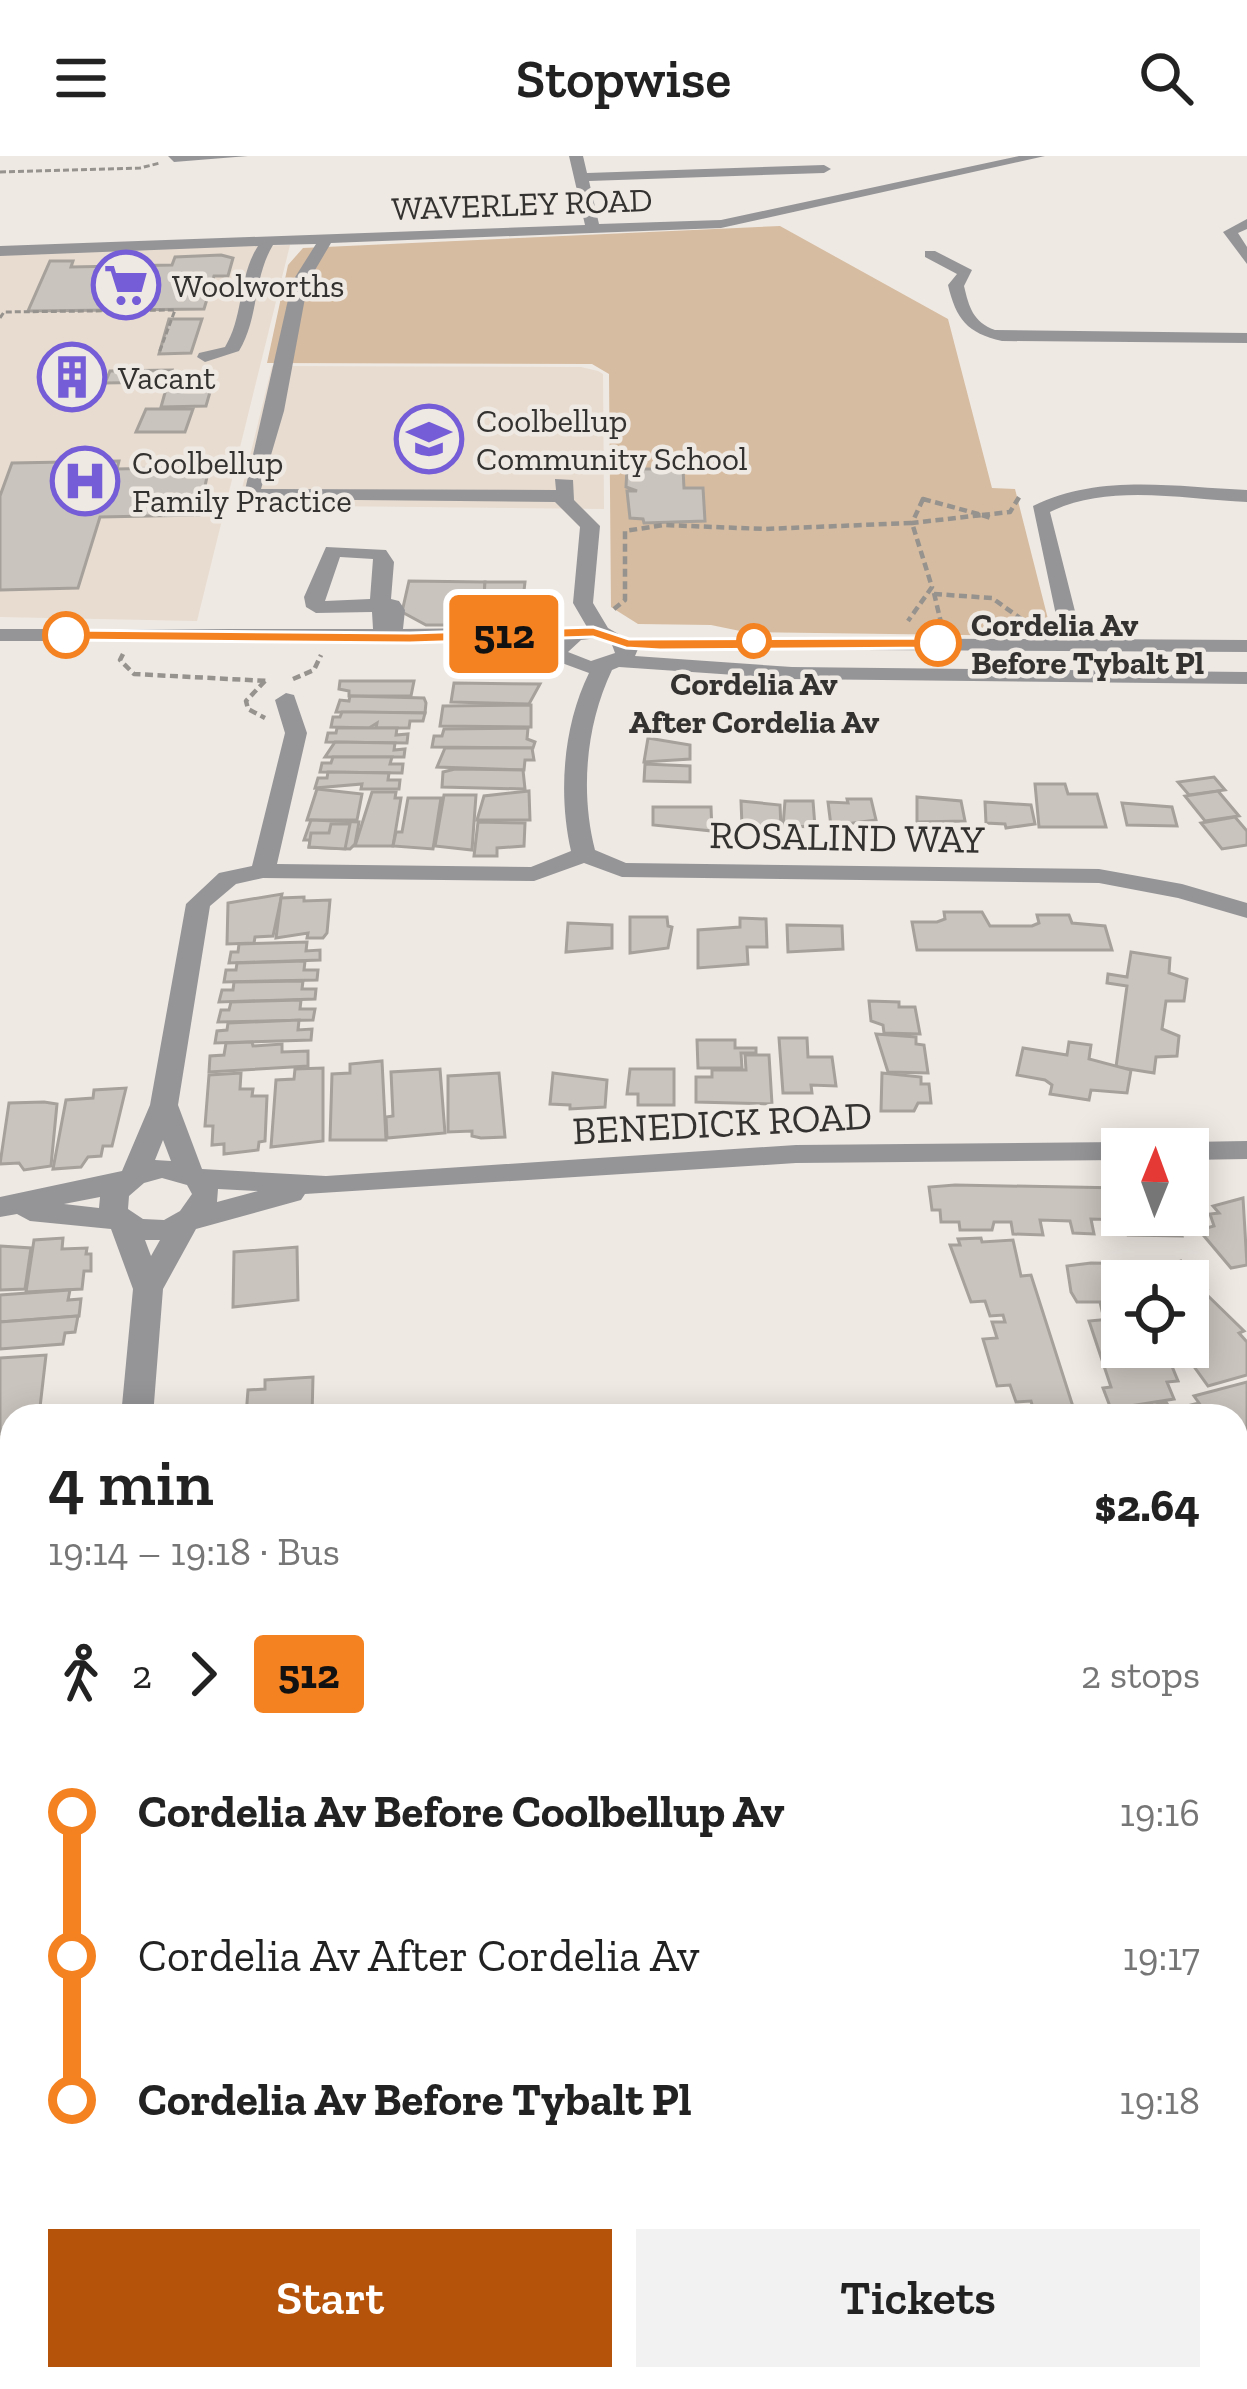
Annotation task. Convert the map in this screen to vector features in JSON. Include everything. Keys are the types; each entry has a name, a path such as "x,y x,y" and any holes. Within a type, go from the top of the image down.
{"street":[{"path":"175,158 241,156"},
{"path":"576,156 592,227"},
{"path":"808,156 861,189"},
{"name":"WAVERLEY ROAD","path":"0,248 721,224 1016,156"},
{"name":"WAVERLEY ROAD","path":"861,189 1038,156"},
{"path":"584,177 824,169"},
{"path":"1247,223 1230,232 1247,259"},
{"path":"327,238 300,282 275,410 255,476 539,476 566,484 565,496 590,526 584,603 603,622 616,657 583,716"},
{"name":"WAVERLEY ROAD","path":"0,248 327,238"},
{"path":"205,357 232,351 244,329 256,261 268,242"},
{"path":"931,254 967,273 956,285 965,321 977,332 1247,338"},
{"path":"1073,644 1040,510 1060,497 1094,493 1247,496"},
{"path":"148,1289 112,1202 164,1105 198,904 228,878 263,871 534,874 584,854 576,831 583,716 567,644 569,613 584,603"},
{"path":"380,606 394,638"},
{"path":"0,635 567,644 603,622"},
{"path":"567,644 580,666 616,657 1073,644 1247,646"},
{"path":"616,657 792,673 1247,678"},
{"path":"263,871 296,733 286,700"},
{"name":"ROSALIND WAY","path":"584,854 622,871 1099,876 1183,892 1247,911"},
{"path":"138,1404 148,1289 187,1221 204,1203 204,1186 194,1175 164,1105"},
{"path":"1209,1151 1247,1150"},
{"name":"BENEDICK ROAD","path":"326,1186 796,1154 1101,1151"},
{"path":"0,1208 162,1168 326,1186"},
{"path":"0,1208 122,1222 153,1231 326,1186"}],"path":[{"path":"0,172 140,168 175,158"},
{"path":"0,318 4,312 175,310 159,353"},
{"path":"943,636 912,523 923,499 991,518"},
{"path":"603,622 625,600 625,531 634,526 673,529 716,524 765,529 981,515"},
{"path":"906,624 933,590"},
{"path":"933,590 1007,604 1029,625 1032,637"},
{"path":"105,649 125,649 120,660 134,674 266,681 292,680 314,670 324,645"}],"shaded area":[{"path":"780,226 948,319 992,488 1015,489 1049,623 1030,636 745,632 711,625 638,624 611,607 609,374 592,364 267,363 288,265 303,248"},
{"path":"290,245 197,621 0,617 0,251"},
{"name":"Coolbellup Community School","path":"272,366 581,367 598,371 603,374 604,509 238,505"}],"building":[{"name":"Woolworths","path":"175,257 233,258 228,276 214,276 204,309 28,311 50,261 73,261 71,267 172,265"},
{"path":"169,319 202,319 191,353 159,354"},
{"name":"Vacant","path":"61,370 90,370 84,384 55,384"},
{"path":"172,370 169,379 214,378 206,406 161,407 168,382 105,383 110,371"},
{"path":"146,409 193,409 185,432 136,432"},
{"path":"119,461 117,469 209,467 199,515 100,517 78,588 0,590 0,496 12,463"},
{"path":"627,469 683,469 684,488 703,488 705,521 644,523 630,518 627,491 637,491 626,487"},
{"path":"409,581 485,582 482,625 426,625 402,612"},
{"path":"485,582 525,582 520,625 482,625"},
{"path":"340,681 414,681 411,696 349,696 349,691 339,689"},
{"path":"454,683 540,684 529,704 451,702"},
{"path":"350,696 424,698 425,713 336,712 340,700 349,701"},
{"path":"531,705 531,727 440,726 443,706"},
{"path":"342,712 425,713 423,721 410,721 409,728 376,728 377,723 369,728 331,727 333,717"},
{"path":"337,728 397,728 396,735 408,734 407,743 326,742 328,733 336,733"},
{"path":"528,728 527,739 535,742 533,748 432,747 434,736 442,736 444,729"},
{"path":"648,738 690,745 690,759 644,762"},
{"path":"335,742 395,743 394,750 405,749 404,757 325,757"},
{"path":"445,748 532,748 534,760 525,760 524,770 437,767"},
{"path":"333,757 392,757 390,764 403,764 402,773 320,772 322,763 331,763"},
{"path":"645,764 690,766 690,782 644,781"},
{"path":"523,770 525,789 442,787 443,772"},
{"path":"328,772 389,773 388,780 400,780 399,789 361,789 362,784 315,788 318,778 327,778"},
{"path":"1214,777 1225,790 1189,795 1178,782"},
{"path":"1035,784 1065,784 1068,794 1097,794 1106,827 1039,827"},
{"path":"317,789 362,794 357,820 307,820"},
{"path":"529,791 530,820 477,820 484,796"},
{"path":"1218,791 1239,816 1205,821 1185,796"},
{"path":"372,792 396,792 395,798 401,798 393,846 355,846"},
{"path":"444,795 476,795 472,850 435,846"},
{"path":"917,797 961,801 965,821 917,822"},
{"path":"408,798 441,798 433,849 393,846 396,832 402,832"},
{"path":"847,799 871,799 876,820 831,826 828,802 848,803"},
{"path":"741,801 780,805 781,827 742,826"},
{"path":"785,801 813,801 815,827 783,826"},
{"path":"985,802 1031,805 1035,824 1006,828 1005,824 986,823"},
{"path":"1122,803 1172,807 1177,826 1127,825"},
{"path":"653,807 711,807 712,831 653,825"},
{"path":"1235,817 1247,831 1247,845 1222,849 1201,823"},
{"path":"311,820 359,822 355,844 350,849 309,847 310,840 304,840"},
{"path":"478,822 525,823 524,846 497,848 497,856 474,856"},
{"path":"331,824 350,824 345,849 309,847 311,833 329,833"},
{"path":"282,894 273,936 255,937 254,943 227,944 228,903"},
{"path":"304,897 304,901 330,900 327,933 323,938 307,938 308,933 276,938 281,898"},
{"path":"944,912 982,912 990,926 1032,926 1039,923 1037,915 1069,915 1072,923 1105,926 1112,950 917,950 912,922 937,922 945,919"},
{"path":"630,917 667,917 672,927 668,948 630,953"},
{"path":"740,918 766,919 767,947 747,947 748,964 698,968 698,930 740,927"},
{"path":"568,923 612,925 612,948 566,952"},
{"path":"787,925 842,926 843,949 788,952"},
{"path":"307,942 306,951 320,950 320,960 229,963 239,944"},
{"path":"1131,952 1170,958 1169,973 1187,979 1184,1001 1166,1001 1162,1029 1179,1036 1177,1056 1156,1057 1154,1073 1116,1067 1127,986 1107,983 1108,974 1127,977"},
{"path":"305,961 304,970 318,970 317,980 224,982 226,970 236,970 237,963"},
{"path":"303,981 302,989 316,989 315,999 219,1002 222,990 233,990 234,982"},
{"path":"301,1000 300,1009 315,1009 313,1020 218,1022 221,1010 229,1010 231,1002"},
{"path":"869,1001 915,1007 920,1034 884,1033 883,1025 871,1021"},
{"path":"299,1020 298,1030 312,1029 311,1040 215,1043 217,1031 227,1030 228,1023"},
{"path":"876,1034 916,1037 916,1044 924,1045 928,1073 888,1072"},
{"path":"779,1038 807,1038 808,1057 832,1057 836,1086 811,1085 812,1093 783,1093"},
{"path":"697,1040 735,1040 735,1048 756,1048 756,1053 741,1053 742,1068 698,1068"},
{"path":"252,1042 253,1046 282,1044 282,1052 308,1051 308,1066 209,1072 210,1056 224,1055 226,1043"},
{"path":"1069,1042 1091,1045 1089,1059 1131,1070 1127,1093 1091,1090 1089,1100 1050,1094 1052,1085 1045,1080 1017,1075 1023,1048 1067,1055"},
{"path":"745,1055 769,1055 772,1104 696,1102 696,1077 712,1077 712,1070 746,1070"},
{"path":"382,1061 386,1140 330,1140 332,1074 350,1073 350,1064"},
{"path":"323,1068 323,1141 271,1147 276,1080 294,1079 295,1069"},
{"path":"440,1069 445,1133 387,1138 386,1117 393,1116 391,1072"},
{"path":"630,1069 674,1069 674,1105 638,1105 638,1094 627,1094"},
{"path":"241,1073 240,1089 253,1089 252,1096 267,1096 265,1141 259,1142 258,1150 224,1154 224,1144 212,1145 213,1126 205,1126 209,1075"},
{"path":"499,1073 505,1137 448,1132 448,1076"},
{"path":"553,1073 607,1080 605,1107 570,1109 570,1105 550,1104"},
{"path":"882,1073 921,1077 921,1084 929,1084 931,1103 918,1103 914,1111 881,1111"},
{"path":"126,1088 112,1146 103,1146 101,1156 88,1157 81,1167 53,1169 66,1100 93,1098 94,1090"},
{"path":"9,1103 57,1104 51,1166 24,1170 19,1163 0,1164"},
{"path":"929,1187 1101,1188 1101,1219 1091,1219 1094,1234 1073,1233 1070,1221 1040,1220 1043,1235 1013,1234 1011,1222 994,1222 992,1230 960,1230 959,1222 941,1222 940,1210 932,1210"},
{"path":"1243,1198 1247,1265 1231,1268 1204,1236 1214,1226 1210,1214 1219,1213 1213,1206"},
{"path":"63,1238 62,1249 87,1248 86,1254 91,1254 91,1271 84,1271 82,1289 26,1292 34,1240"},
{"path":"958,1239 1013,1240 1021,1276 1031,1275 1072,1404 1016,1402 1010,1385 997,1386 983,1339 997,1338 992,1322 1005,1322 1003,1315 990,1316 985,1301 971,1302 950,1245 960,1245"},
{"path":"0,1246 31,1248 25,1289 0,1290"},
{"path":"297,1247 298,1300 233,1307 234,1252"},
{"path":"1101,1263 1101,1306 1100,1302 1077,1302 1067,1266"},
{"path":"70,1290 68,1300 81,1299 79,1316 0,1322 0,1295"},
{"path":"1209,1297 1244,1331 1239,1333 1247,1342 1247,1375 1208,1386 1195,1368 1209,1368"},
{"path":"78,1316 75,1332 65,1333 63,1344 0,1349 0,1322"},
{"path":"1101,1320 1101,1357 1089,1321"},
{"path":"46,1355 40,1404 0,1404 0,1358"},
{"path":"1105,1368 1173,1368 1178,1381 1167,1382 1174,1399 1142,1404 1109,1404 1103,1388 1111,1387"},
{"path":"313,1377 312,1404 247,1404 248,1390 265,1389 265,1380"},
{"path":"1247,1382 1247,1404 1195,1404 1199,1403 1194,1396"}],"bus line":[{"name":"512","path":"66,635 410,638 593,632 613,635 626,644 938,643"}],"place":[{"name":"Woolworths","path":"126,285"},
{"name":"Vacant","path":"72,377"},
{"name":"Coolbellup Community School","path":"429,439"},
{"name":"Coolbellup Family Practice","path":"85,481"},
{"name":"Cordelia Av After Cordelia Av","path":"754,641"},
{"name":"Cordelia Av Before Tybalt Pl","path":"938,643"}]}
